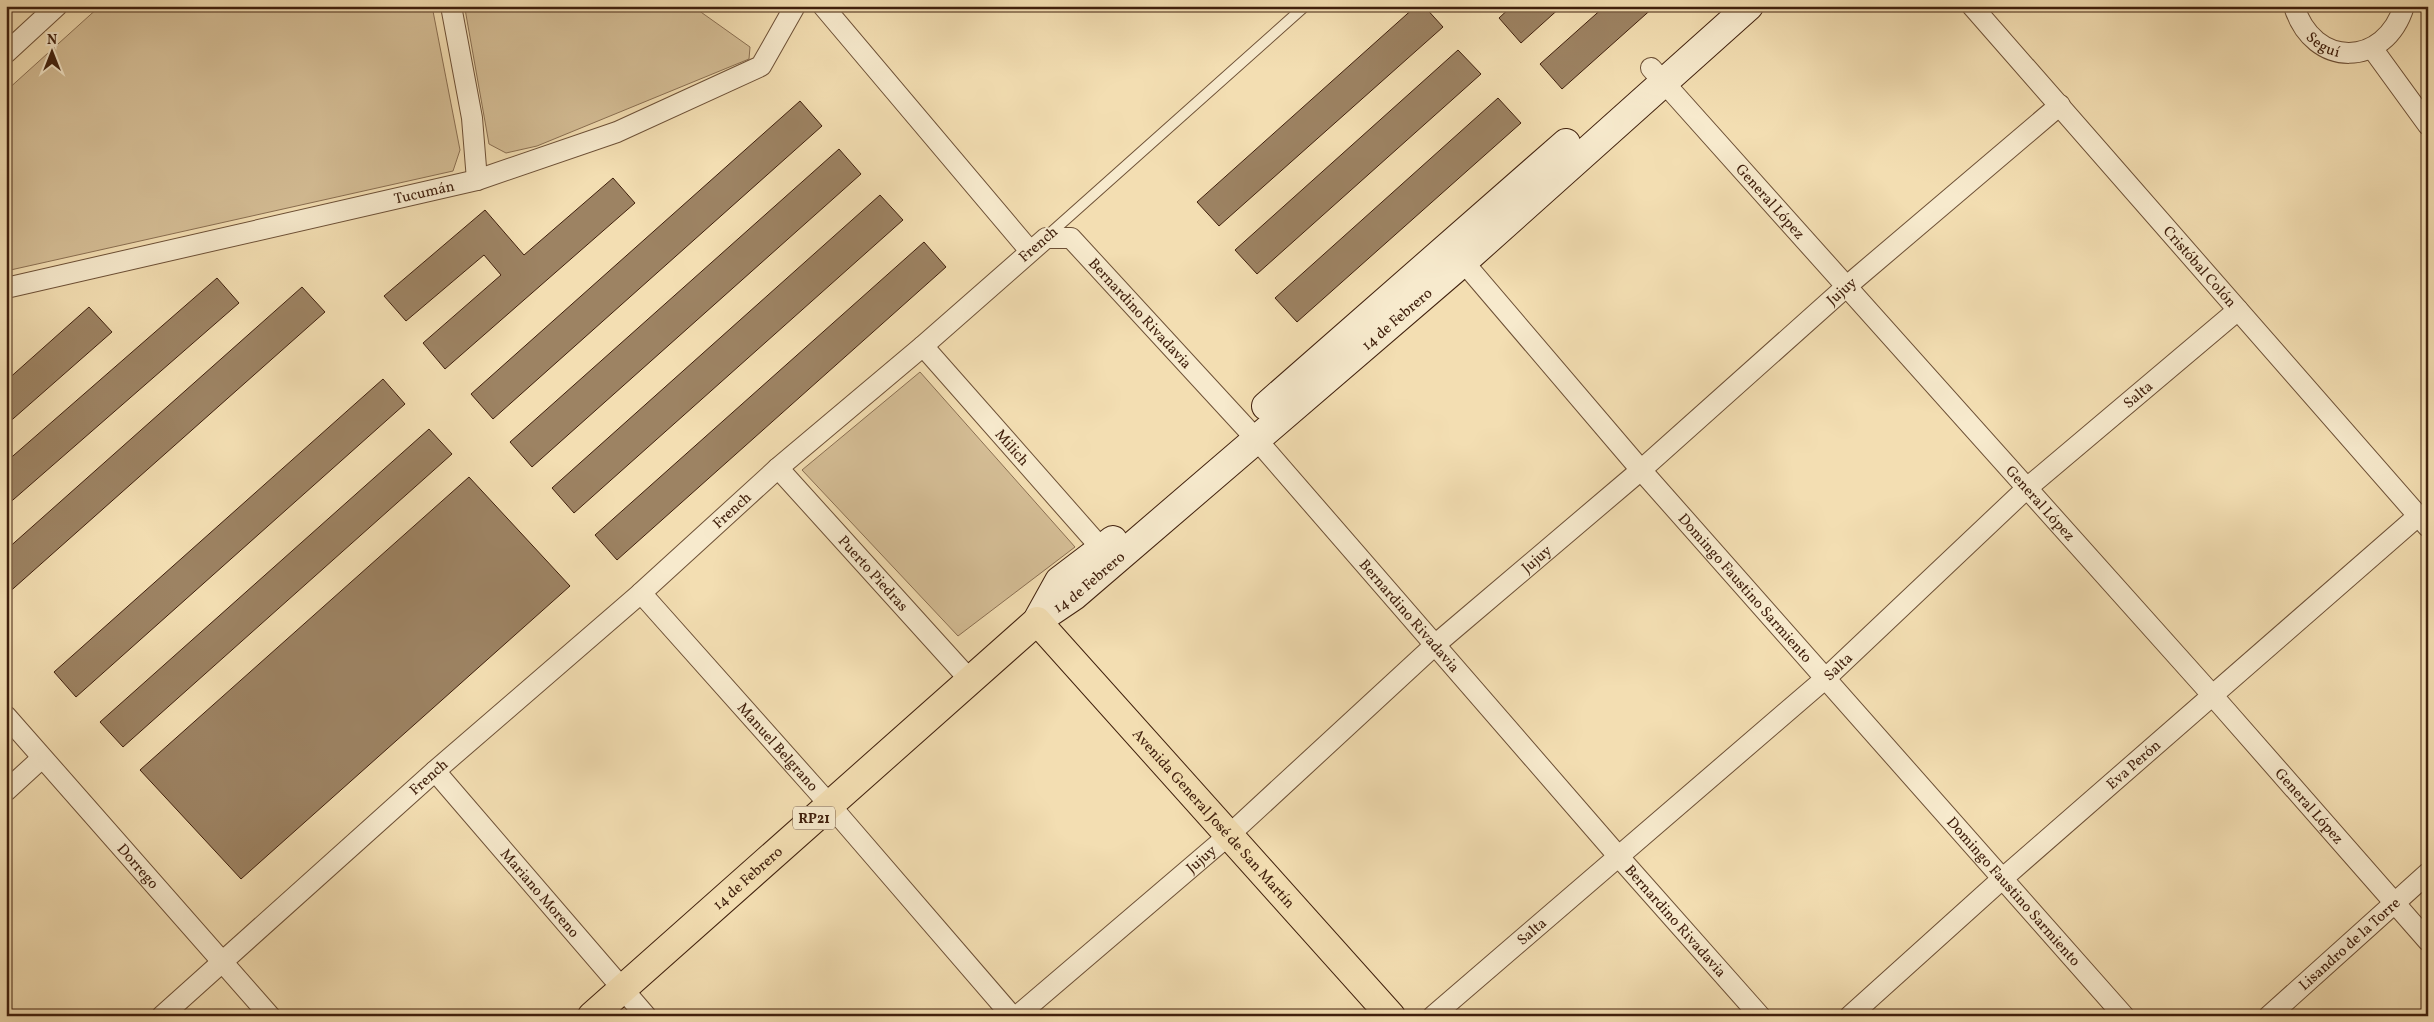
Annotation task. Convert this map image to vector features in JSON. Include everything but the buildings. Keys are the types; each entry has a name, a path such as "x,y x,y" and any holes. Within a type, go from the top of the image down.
{"main road":[{"name":"14 de Febrero","path":"1657,75 1722,6"},
{"name":"14 de Febrero","path":"592,1016 969,679 1037,621 1074,596 1250,433 1456,254 1657,75 1748,6"},
{"name":"14 de Febrero","path":"1037,621 1059,581 1250,433"},
{"name":"Avenida General José de San Martín","path":"1037,621 1391,1016"}],"street":[{"path":"6,53 57,6"},
{"path":"451,6 472,118 477,180"},
{"name":"Tucumán","path":"6,288 477,180 617,132 761,66 795,6"},
{"path":"823,6 1030,251"},
{"name":"Cristóbal Colón","path":"1972,6 2423,522"},
{"name":"Seguí","path":"2294,6 2298,22 2308,36 2322,46 2347,52 2372,48 2388,38 2399,23 2404,6"},
{"path":"2372,48 2428,124"},
{"name":"General López","path":"1657,75 2214,696 2428,940"},
{"name":"Jujuy","path":"1017,1016 1229,835 1436,644 1640,470 1847,286 2060,105"},
{"name":"French","path":"162,1016 435,771 641,593 778,468 923,346 1046,238"},
{"name":"Bernardino Rivadavia","path":"1046,238 1071,238 1250,433 1760,1016"},
{"name":"Domingo Faustino Sarmiento","path":"1456,254 1640,470 2124,1016"},
{"name":"Salta","path":"1433,1016 1826,678 2027,488 2238,310"},
{"name":"Milich","path":"923,346 1102,549"},
{"name":"Puerto Piedras","path":"778,468 969,679"},
{"name":"Eva Perón","path":"1850,1016 2002,879 2214,696 2423,522"},
{"name":"Manuel Belgrano","path":"641,593 829,804 1012,1016"},
{"name":"Dorrego","path":"6,716 270,1016"},
{"path":"6,791 42,758"},
{"name":"Mariano Moreno","path":"435,771 646,1016"},
{"name":"Lisandro de la Torre","path":"2269,1016 2428,873"}],"lane":[{"name":"French","path":"1046,238 1305,6"}],"shaded area":[{"path":"100,6 432,6 460,150 453,171 6,271 6,91"},
{"path":"466,6 652,6 698,10 750,47 749,59 537,146 506,153 489,144"},
{"path":"920,372 1075,547 958,636 802,470"}]}
